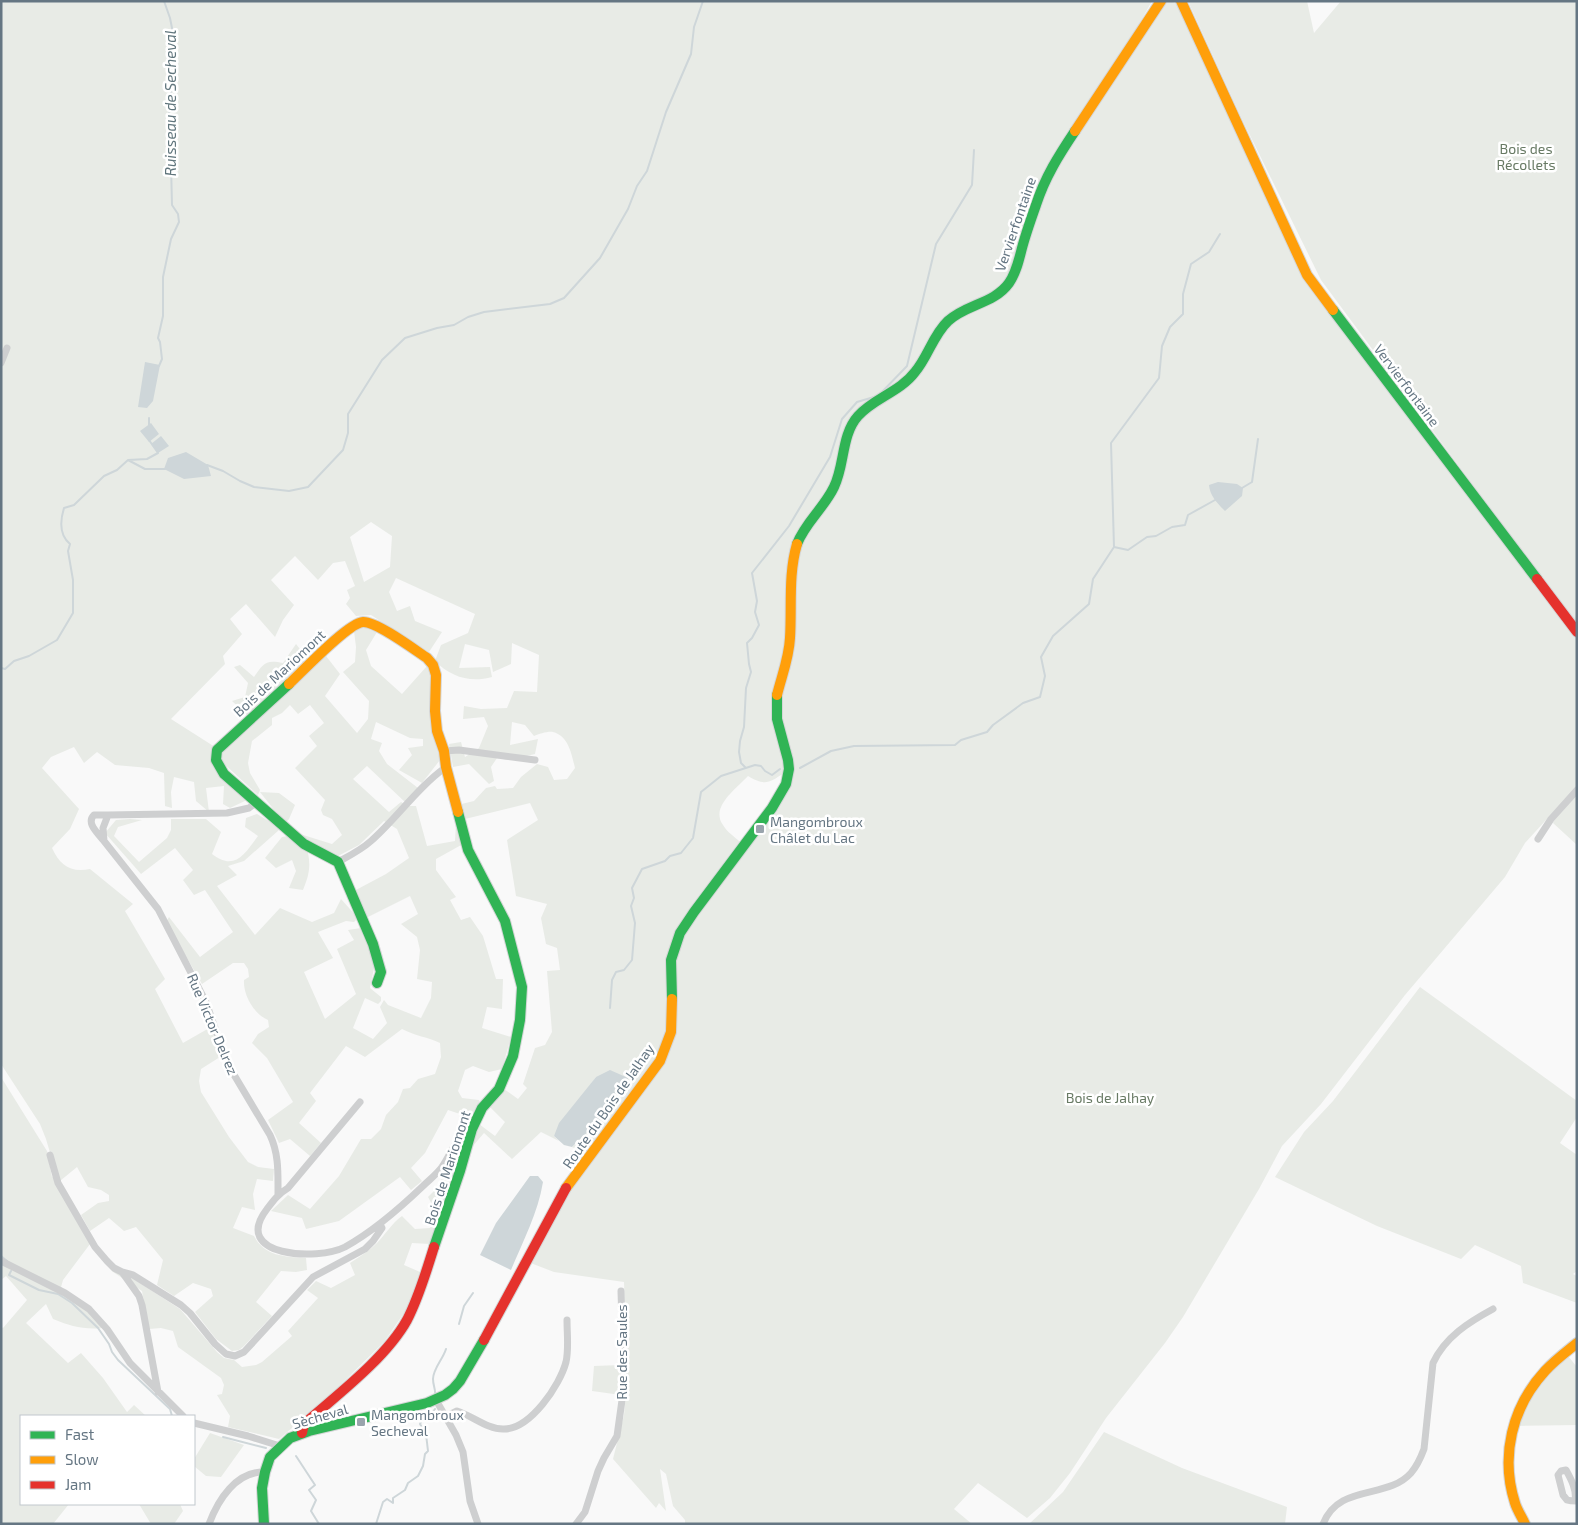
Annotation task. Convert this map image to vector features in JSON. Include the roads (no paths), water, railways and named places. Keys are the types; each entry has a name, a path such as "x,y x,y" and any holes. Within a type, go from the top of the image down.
{"main road":[{"name":"Vervierfontaine","path":"786,785 789,770 788,758 779,731 776,708 778,691 790,650 789,583 791,568 802,533 834,488 850,428 862,412 898,390 908,381 917,370 934,338 948,321 963,309 999,293 1009,284 1041,190 1052,166 1161,1"},
{"name":"Vervierfontaine","path":"1181,1 1307,275 1577,632"},
{"name":"Bois de Mariomont","path":"302,1433 304,1424 380,1357 406,1322 416,1302 460,1171 472,1129 482,1108 499,1089 513,1056 520,1020 522,987 505,921 468,850 446,767 444,751 437,731 435,711 436,675 433,665 427,658 373,624 362,622 348,629 218,750 215,757 217,764 224,774 304,844 338,862"},
{"name":"Route du Bois de Jalhay","path":"432,1402 453,1389 468,1370 566,1188 660,1061 669,1040 672,1025 669,973 670,962 677,939 774,807 786,785"},
{"path":"338,862 373,944 380,972 377,983"},
{"path":"1525,1524 1515,1504 1508,1475 1507,1461 1512,1426 1529,1390 1542,1374 1577,1343"},
{"name":"Sècheval","path":"280,1446 290,1438 302,1433 432,1402"},
{"path":"264,1524 262,1488 264,1472 270,1457 280,1446"}],"street":[{"path":"1,363 7,348"},
{"path":"444,751 460,750 535,760"},
{"path":"338,862 371,841 431,778 446,767"},
{"path":"1538,839 1558,811 1577,790"},
{"name":"Rue Victor Delrez","path":"257,802 249,808 227,813 94,815 90,819 90,823 158,909 206,1002 227,1063 276,1147 278,1194"},
{"path":"104,841 103,828 108,815"},
{"path":"360,1102 288,1188 278,1194 263,1214 258,1228 261,1240 265,1244 284,1252 304,1254 324,1254 344,1248 380,1224 441,1168 460,1135 464,1131 472,1129"},
{"path":"50,1154 58,1183 95,1247 107,1261 122,1272 139,1296 158,1392"},
{"path":"122,1272 133,1274 181,1305 223,1352 231,1356 239,1355 258,1338 313,1277 355,1255 373,1241 382,1228 380,1224"},
{"path":"1,1261 65,1293 90,1309 107,1329 130,1364 182,1415"},
{"name":"Rue des Saules","path":"576,1524 585,1512 601,1464 617,1436 624,1386 622,1291"},
{"path":"1322,1524 1326,1514 1341,1500 1394,1484 1410,1474 1419,1461 1424,1449 1433,1363 1438,1353 1467,1323 1493,1309"},
{"path":"445,1416 457,1411 494,1428 506,1430 525,1422 535,1414 555,1386 566,1364 568,1351 567,1320"},
{"path":"432,1402 445,1416 463,1452 470,1501 478,1524"},
{"path":"195,1423 280,1446"},
{"path":"209,1524 232,1485 252,1472 264,1472"}],"waterway":[{"name":"Ruisseau de Secheval","path":"159,366 162,359 158,338 163,316 163,277 171,239 179,222 178,214 172,205 168,123 173,33 164,1"},
{"path":"207,465 254,487 289,491 308,487 343,450 348,433 348,414 382,360 405,338 454,325 468,317 484,312 550,304 564,298 600,258 628,209 637,186 647,171 666,112 691,54 694,27 703,1"},
{"path":"879,395 907,366 936,244 972,185 974,150"},
{"path":"1114,547 1111,443 1159,378 1162,346 1170,327 1183,314 1183,294 1191,264 1209,252 1220,234"},
{"path":"746,768 741,763 739,752 744,727 746,688 751,672 747,643 759,625 755,612 757,601 752,573 789,526 830,457 842,419 857,402 874,397"},
{"name":"Ruisseau de Secheval","path":"149,418 149,426"},
{"path":"1242,488 1252,482 1258,439"},
{"name":"Ruisseau de Secheval","path":"128,460 147,459 158,453 149,440"},
{"path":"1,668 5,669 14,661 29,656 57,640 73,613 73,580 68,551 70,544 66,540 61,528 64,508 74,505 104,476 117,470 128,460 145,469 165,469"},
{"path":"800,768 831,751 854,746 955,745 961,740 987,732 993,725 1023,703 1040,697 1045,676 1041,657 1053,636 1089,604 1093,579 1114,547 1128,550 1147,537 1156,536 1172,527 1185,525 1188,515 1215,500"},
{"path":"610,1008 612,980 616,972 624,970 632,960 635,923 631,906 634,898 632,888 642,869 681,853 693,838 701,792 721,776 755,765 761,766 772,775 780,769"},
{"path":"1,1256 7,1261"},
{"path":"11,1271 9,1275 39,1290 58,1294 72,1303 98,1328 118,1360 170,1409 172,1415"},
{"path":"459,1324 464,1306 473,1293"},
{"path":"435,1396 433,1375 446,1349"},
{"path":"376,1524 383,1502 387,1499 393,1503 393,1498 405,1490 408,1483 418,1476 423,1466 425,1454 428,1451 426,1434 420,1424 422,1420 426,1421 435,1409"},
{"path":"223,1437 266,1448"},
{"path":"296,1456 315,1485 309,1490 316,1500 311,1511 319,1524"}],"place":[{"name":"Mangombroux Châlet du Lac","path":"760,829"},
{"name":"Mangombroux Secheval","path":"361,1422"}],"park label":[{"name":"Bois des Récollets","path":"1526,156"},
{"name":"Bois de Jalhay","path":"1110,1097"}]}
